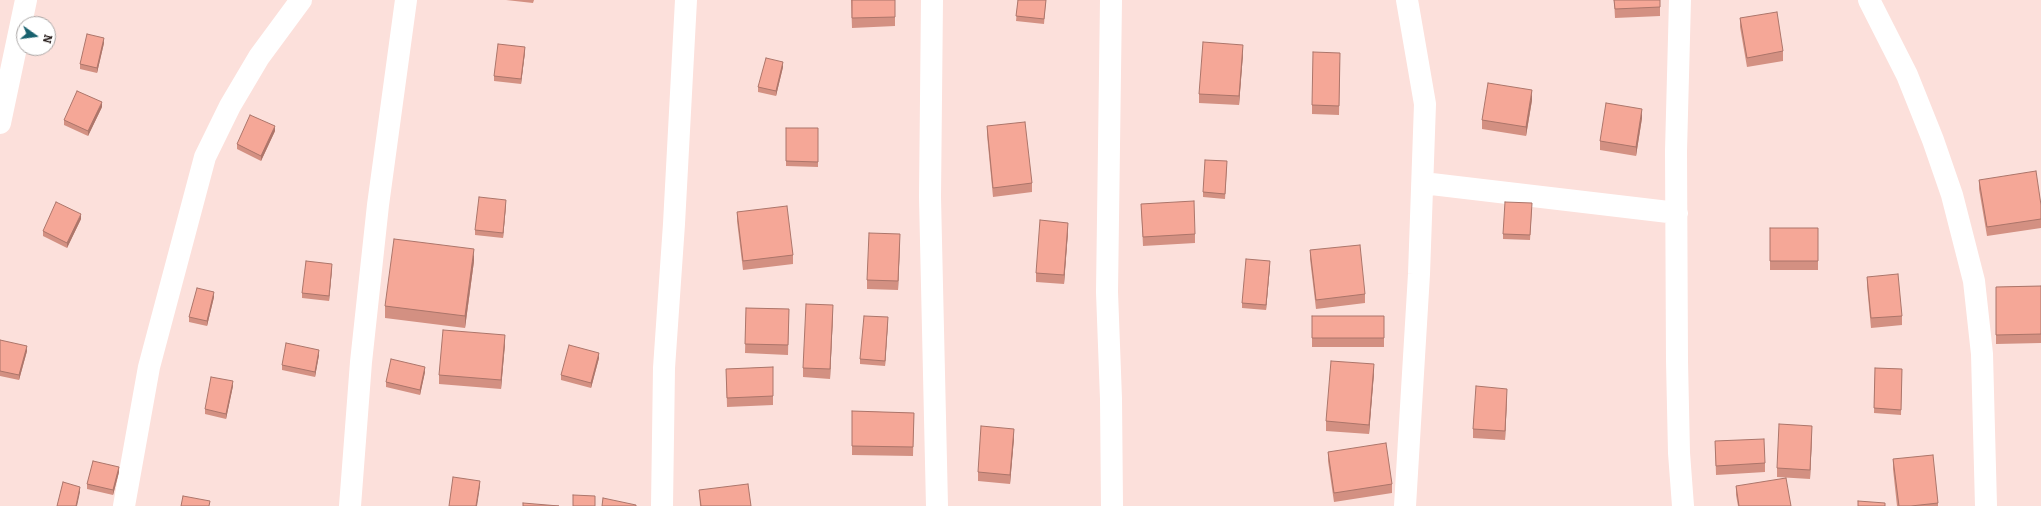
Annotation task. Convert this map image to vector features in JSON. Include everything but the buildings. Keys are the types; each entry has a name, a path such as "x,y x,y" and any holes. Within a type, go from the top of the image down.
{"street":[{"path":"0,123 26,0"},
{"path":"124,506 149,367 205,157 230,106 259,57 301,0"},
{"path":"350,506 362,362 377,213 406,0"},
{"path":"662,506 664,368 674,224 686,0"},
{"path":"932,0 930,197 937,506"},
{"path":"1111,0 1107,292 1111,399 1112,506"},
{"path":"1405,506 1423,183 1425,104 1407,0"},
{"path":"1680,0 1676,150 1677,361 1679,453 1683,506"},
{"path":"1869,0 1906,75 1933,140 1952,195 1974,281 1982,354 1986,506"},
{"path":"1423,183 1677,212"}]}
